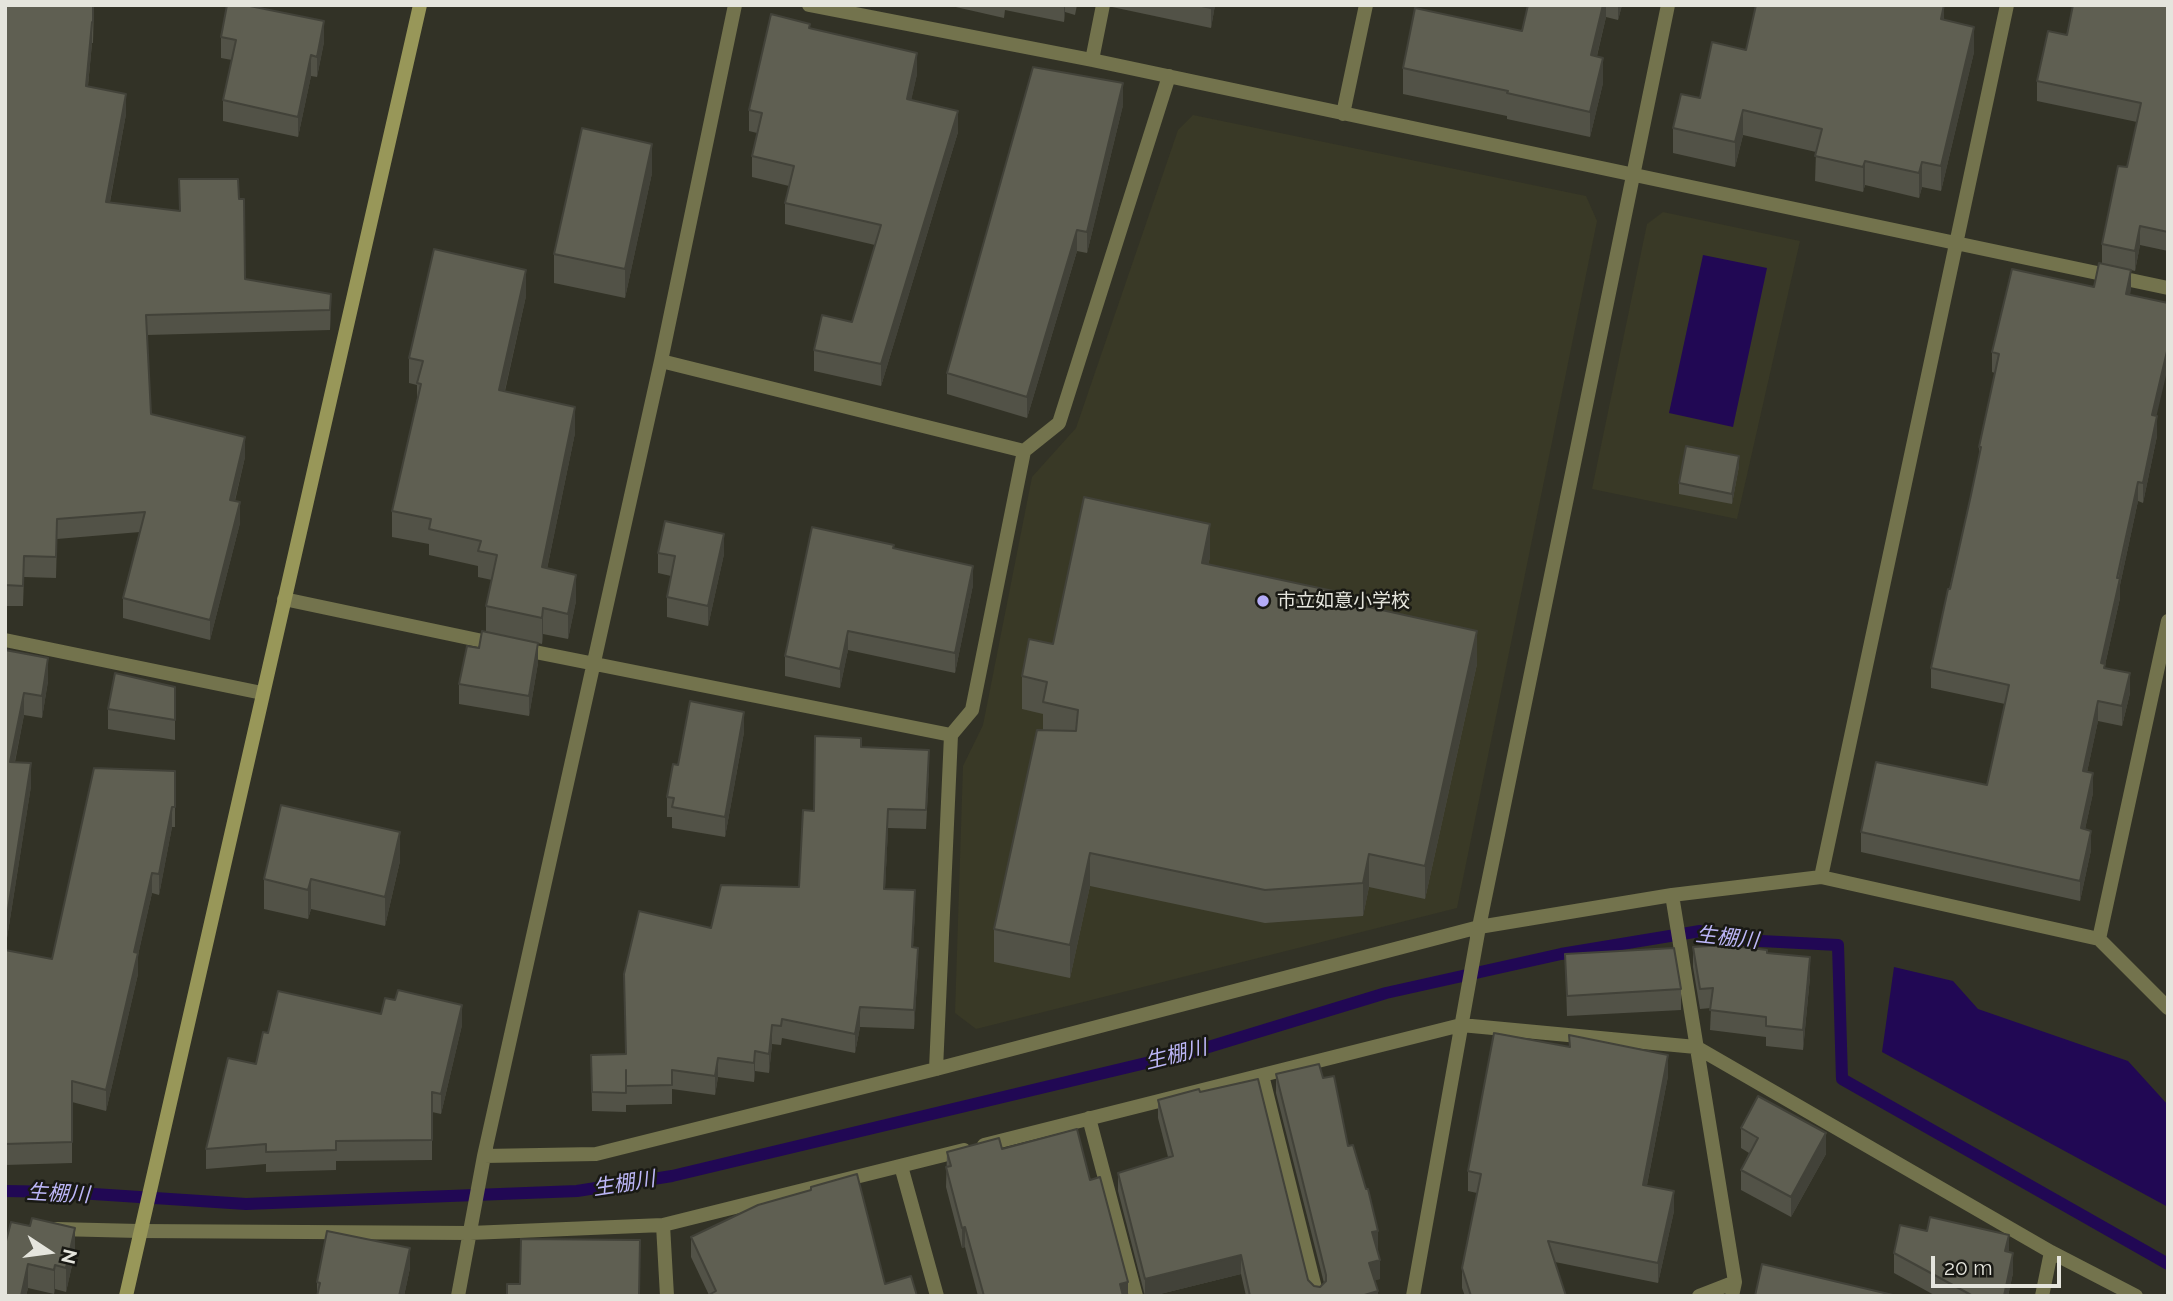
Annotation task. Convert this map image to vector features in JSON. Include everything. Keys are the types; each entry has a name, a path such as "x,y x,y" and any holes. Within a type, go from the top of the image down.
{"street":[{"path":"126,1296 420,5"},
{"path":"458,1296 484,1156 661,362 735,5"},
{"path":"809,5 1169,76 2168,288"},
{"path":"1092,60 1103,5"},
{"path":"1343,114 1366,5"},
{"path":"1413,1296 1475,944 1668,5"},
{"path":"1821,877 2007,5"},
{"path":"936,1069 951,735 972,710 1024,451 1059,423 1169,76"},
{"path":"661,362 1024,451"},
{"path":"284,599 951,735"},
{"path":"2099,939 2168,621"},
{"path":"5,640 262,693"},
{"path":"484,1156 596,1154 936,1069 1479,927 1821,877 2099,939 2168,1008"},
{"path":"1672,900 1733,1289 1699,1296"},
{"path":"46,1229 470,1233 663,1225 1461,1025 1696,1046 2051,1252 2136,1296"},
{"path":"1262,1075 1317,1296"},
{"path":"1089,1118 1136,1296"},
{"path":"901,1166 937,1296"},
{"path":"663,1225 667,1296"},
{"path":"2042,1296 2051,1252"}],"shaded area":[{"name":"市立如意小学校","path":"1193,115 1586,196 1597,221 1457,908 976,1029 955,1013 963,766 983,725 1032,477 1076,428 1178,130"},
{"path":"1663,212 1800,241 1737,519 1592,489 1647,224"},
{"path":"1703,255 1767,268 1733,427 1669,413"},
{"path":"1894,967 1953,981 1978,1009 2128,1061 2168,1105 2168,1207 1882,1052"}],"building":[{"path":"5,5 93,5 86,86 126,94 106,202 180,211 179,179 238,179 239,199 244,199 245,279 331,294 330,310 146,315 151,414 245,437 230,500 240,502 210,620 123,598 145,512 57,519 56,557 24,556 23,586 5,585"},
{"path":"227,5 245,5 324,21 317,57 311,55 298,117 223,100 236,40 221,37"},
{"path":"1528,5 1603,5 1591,55 1603,58 1590,112 1403,68 1415,8 1522,31"},
{"path":"1756,5 1944,5 1941,19 1974,27 1941,166 1922,162 1919,173 1865,161 1863,167 1815,156 1822,129 1743,110 1735,142 1673,128 1681,94 1700,98 1712,42 1746,50"},
{"path":"2073,5 2168,5 2168,232 2140,226 2135,251 2102,244 2118,166 2127,167 2141,103 2037,81 2048,31 2067,35"},
{"path":"771,14 810,24 809,28 917,53 907,99 958,111 881,364 814,350 822,315 852,322 881,225 785,203 794,166 752,156 762,113 749,110"},
{"path":"1033,67 1123,83 1087,232 1077,230 1027,397 947,373"},
{"path":"582,128 652,144 625,269 554,254"},
{"path":"434,249 526,270 499,390 575,407 542,567 576,575 568,614 543,608 542,618 486,606 497,555 478,551 481,541 429,529 431,519 392,511 421,384 417,383 423,361 409,358"},
{"path":"2099,263 2131,270 2126,294 2168,303 2168,347 2152,415 2157,416 2143,483 2138,482 2101,663 2105,664 2104,668 2130,673 2122,706 2098,701 2083,771 2093,773 2081,828 2091,831 2080,881 1861,832 1876,762 1987,785 2009,685 1931,668 1971,495 1999,354 1992,352 2012,269 2094,287"},
{"path":"1686,446 1739,456 1732,494 1679,483"},
{"path":"1084,497 1210,524 1202,563 1352,595 1350,603 1477,631 1425,866 1369,854 1363,883 1265,890 1090,853 1070,945 994,929 1037,730 1076,731 1078,710 1043,702 1047,682 1022,676 1029,639 1053,644"},
{"path":"665,521 724,534 708,606 667,597 675,556 658,553"},
{"path":"812,527 973,566 955,653 848,631 840,669 785,656"},
{"path":"482,631 538,643 529,696 459,684 467,646 479,648"},
{"path":"5,650 48,658 42,696 24,693 10,762 31,763 7,916 5,916"},
{"path":"115,673 175,687 175,720 108,709"},
{"path":"690,701 744,712 725,817 672,807 674,798 667,797 673,764 678,765"},
{"path":"815,736 861,738 861,747 929,750 926,810 888,809 884,889 915,890 912,947 918,948 914,1010 860,1007 855,1034 782,1019 781,1026 772,1025 769,1054 755,1051 754,1063 718,1058 715,1076 672,1070 672,1085 626,1086 626,1093 592,1092 591,1055 626,1054 624,974 639,911 711,928 721,885 799,887 803,810 814,811"},
{"path":"94,768 175,771 175,807 172,807 159,874 152,873 134,952 138,953 106,1090 72,1081 72,1142 5,1144 5,950 52,959"},
{"path":"281,805 400,832 385,897 311,879 308,890 264,879"},
{"path":"1725,945 1810,957 1803,1030 1766,1026 1766,1017 1710,1010 1713,988 1700,989 1693,947"},
{"path":"1674,948 1681,989 1567,996 1565,954"},
{"path":"398,990 462,1005 441,1094 432,1092 432,1140 336,1141 336,1150 266,1152 266,1144 206,1149 228,1058 256,1064 263,1032 268,1033 278,991 381,1014 385,998 395,1000"},
{"path":"1494,1033 1570,1047 1569,1035 1668,1055 1643,1185 1674,1191 1658,1263 1548,1241 1566,1296 1471,1296 1462,1268 1481,1174 1468,1171"},
{"path":"1319,1064 1323,1078 1334,1076 1348,1146 1353,1145 1368,1189 1378,1231 1372,1232 1380,1260 1369,1263 1378,1291 1361,1296 1250,1296 1241,1255 1145,1279 1118,1173 1173,1156 1158,1100 1199,1089 1200,1092 1258,1079 1308,1280 1314,1286 1320,1287 1326,1281 1276,1074"},
{"path":"1758,1096 1826,1133 1791,1197 1741,1170 1758,1138 1741,1128"},
{"path":"1077,1129 1090,1180 1100,1177 1128,1282 1120,1284 1123,1296 984,1296 946,1167 951,1166 947,1152 999,1138 1002,1149"},
{"path":"857,1174 885,1284 911,1276 917,1296 707,1296 716,1291 691,1237 758,1205"},
{"path":"1930,1217 2009,1235 2005,1251 2013,1253 2004,1296 1973,1296 1894,1253 1900,1225 1927,1231"},
{"path":"32,1218 75,1228 66,1268 55,1265 54,1270 28,1264 21,1296 5,1296 5,1245 11,1222 30,1226"},
{"path":"327,1231 410,1248 399,1296 317,1296 320,1283 317,1282"},
{"path":"521,1239 640,1240 639,1296 507,1296 507,1284 520,1284"},
{"path":"1762,1264 1897,1296 1755,1296"}],"waterway":[{"name":"生棚川","path":"5,1191 63,1192 246,1204 577,1191 672,1176 1192,1052 1386,993 1561,954 1700,931 1742,940 1838,945 1842,1079 2168,1264"}],"place":[{"name":"市立如意小学校","path":"1263,601"}]}
